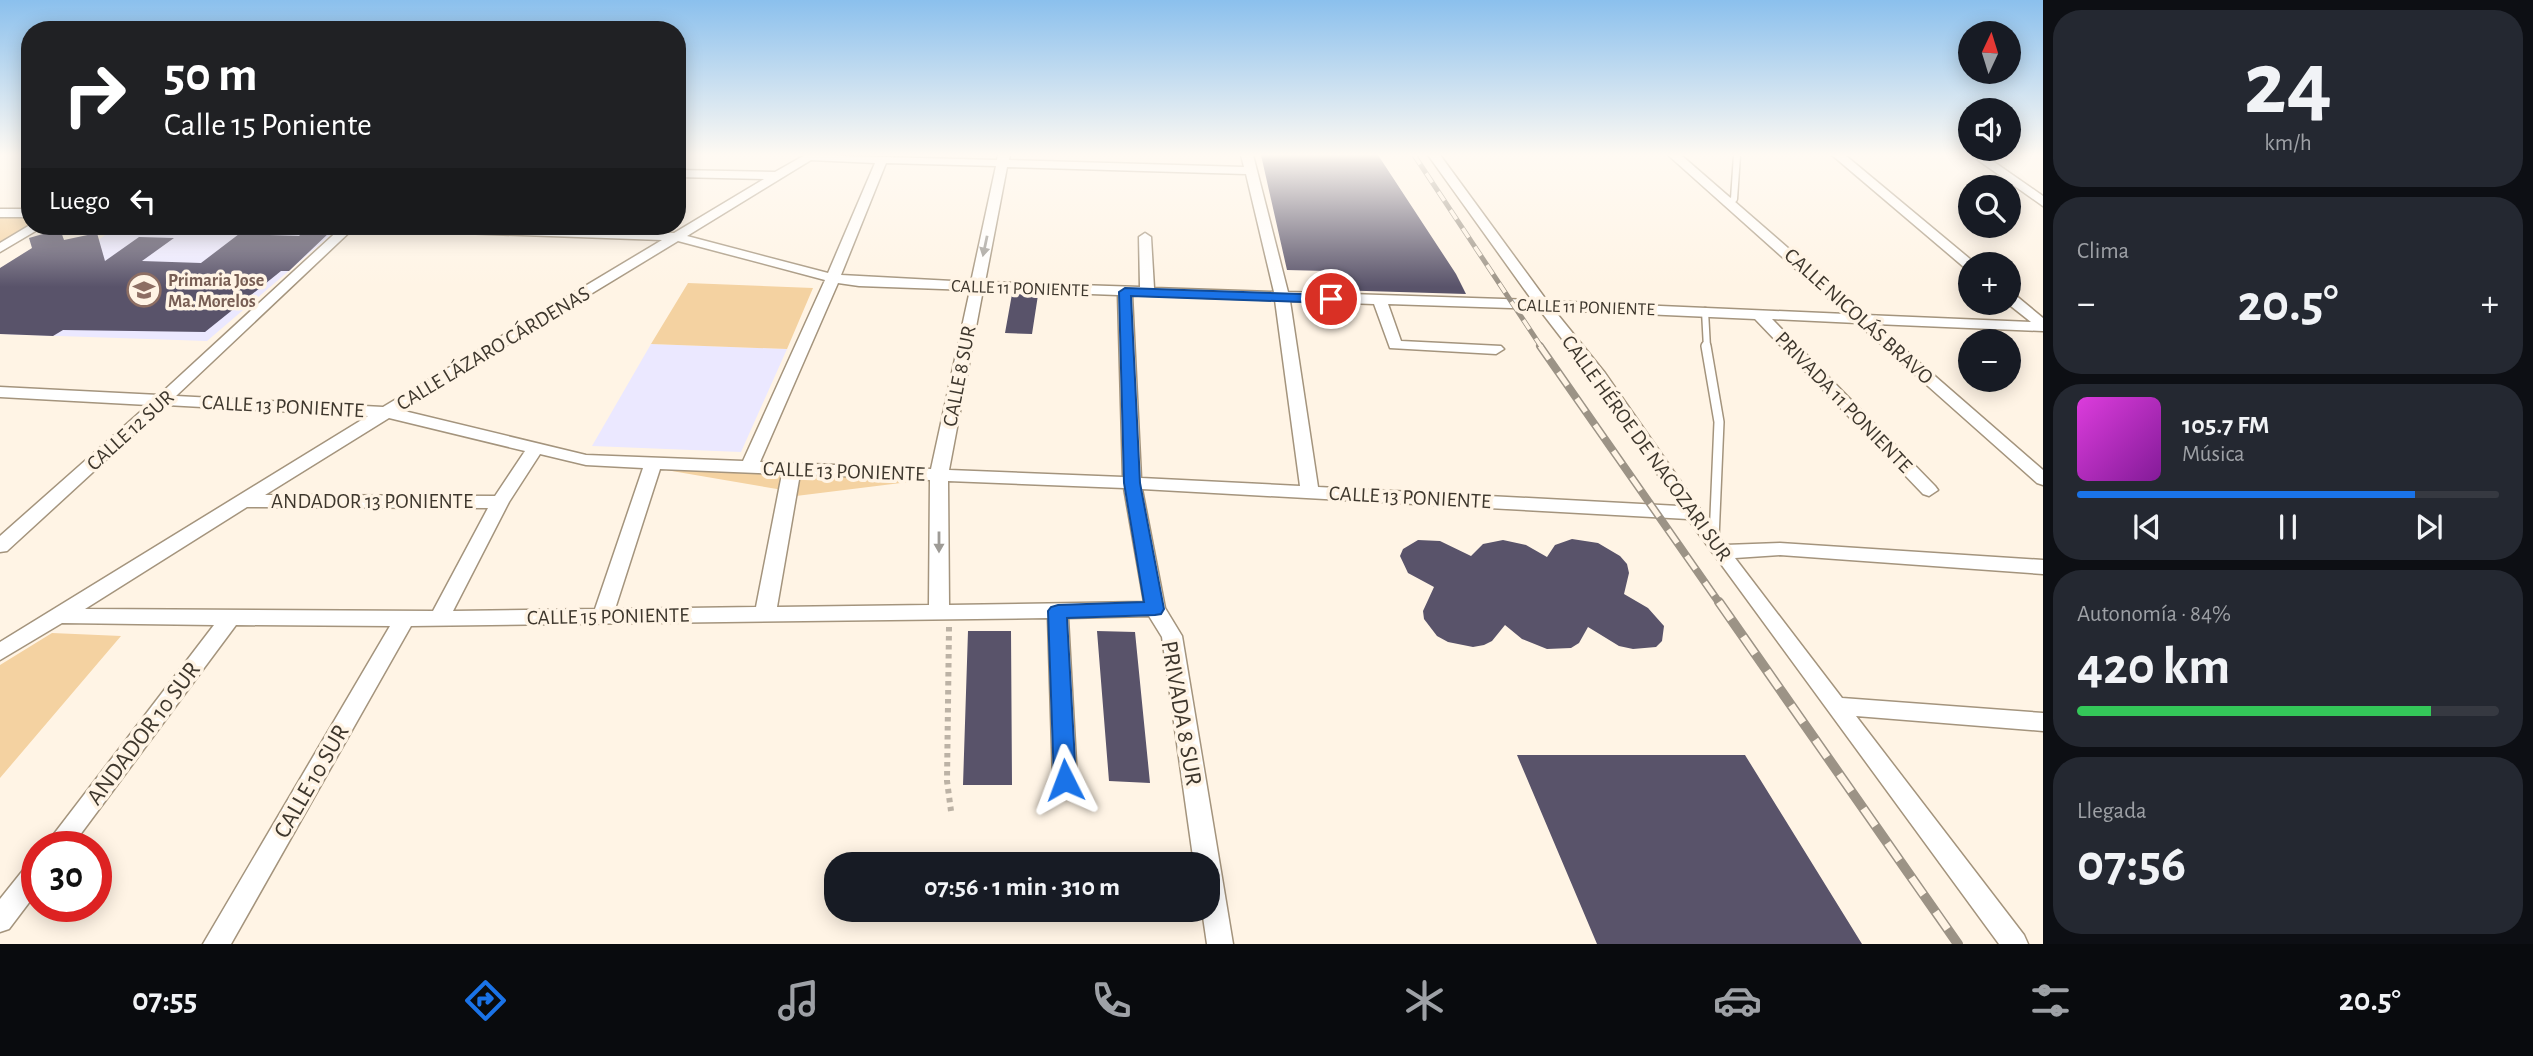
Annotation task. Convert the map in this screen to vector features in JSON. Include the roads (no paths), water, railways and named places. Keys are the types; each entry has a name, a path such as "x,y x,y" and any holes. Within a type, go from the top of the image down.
{"street":[{"name":"CALLE LÁZARO CÁRDENAS","path":"686,231 739,199"},
{"path":"748,468 833,278 865,199"},
{"name":"CALLE 8 SUR","path":"944,612 939,474 995,199"},
{"path":"1257,199 1282,297 1310,492"},
{"name":"CALLE HÉROE DE NACOZARI SUR","path":"1466,199 1599,376 1717,547 2015,944"},
{"name":"CALLE NICOLÁS BRAVO","path":"1727,199 2043,479"},
{"path":"1891,199 1958,255"},
{"path":"0,213 21,214"},
{"path":"0,248 22,235"},
{"name":"CALLE 12 SUR","path":"0,546 163,400 340,235"},
{"name":"CALLE 11 PONIENTE","path":"622,235 676,237 833,278 1125,292 1543,304 2043,326"},
{"name":"CALLE LÁZARO CÁRDENAS","path":"0,652 62,616 386,412 679,235"},
{"path":"1145,237 1147,292"},
{"name":"PRIVADA 8 SUR","path":"1125,292 1132,483 1155,609 1171,636 1205,852"},
{"path":"1380,300 1395,345 1496,349"},
{"path":"2021,307 2043,326"},
{"name":"PRIVADA 11 PONIENTE","path":"1758,313 1929,491"},
{"name":"CALLE 13 PONIENTE","path":"0,392 386,412 586,460 1132,483 1693,513"},
{"path":"439,618 500,502 535,448"},
{"path":"603,615 653,464"},
{"path":"765,615 792,469"},
{"name":"ANDADOR 13 PONIENTE","path":"244,501 500,502"},
{"path":"1717,547 2043,567"},
{"name":"CALLE 15 PONIENTE","path":"62,616 405,619 1155,609"},
{"path":"1058,611 1065,780"},
{"name":"ANDADOR 10 SUR","path":"68,831 230,618"},
{"name":"CALLE 10 SUR","path":"216,944 405,619"},
{"path":"1837,706 2043,722"},
{"path":"0,920 21,893"},
{"name":"PRIVADA 8 SUR","path":"1216,922 1220,944"}],"lane":[{"path":"1730,202 1734,199"},
{"path":"1705,312 1706,344 1719,422 1717,547"}],"railway":[{"path":"1443,199 1542,348"},
{"path":"1540,346 1720,604"},
{"path":"1719,602 1958,944"}],"place":[{"name":"Primaria Jose Ma. Morelos","path":"144,290"}]}
